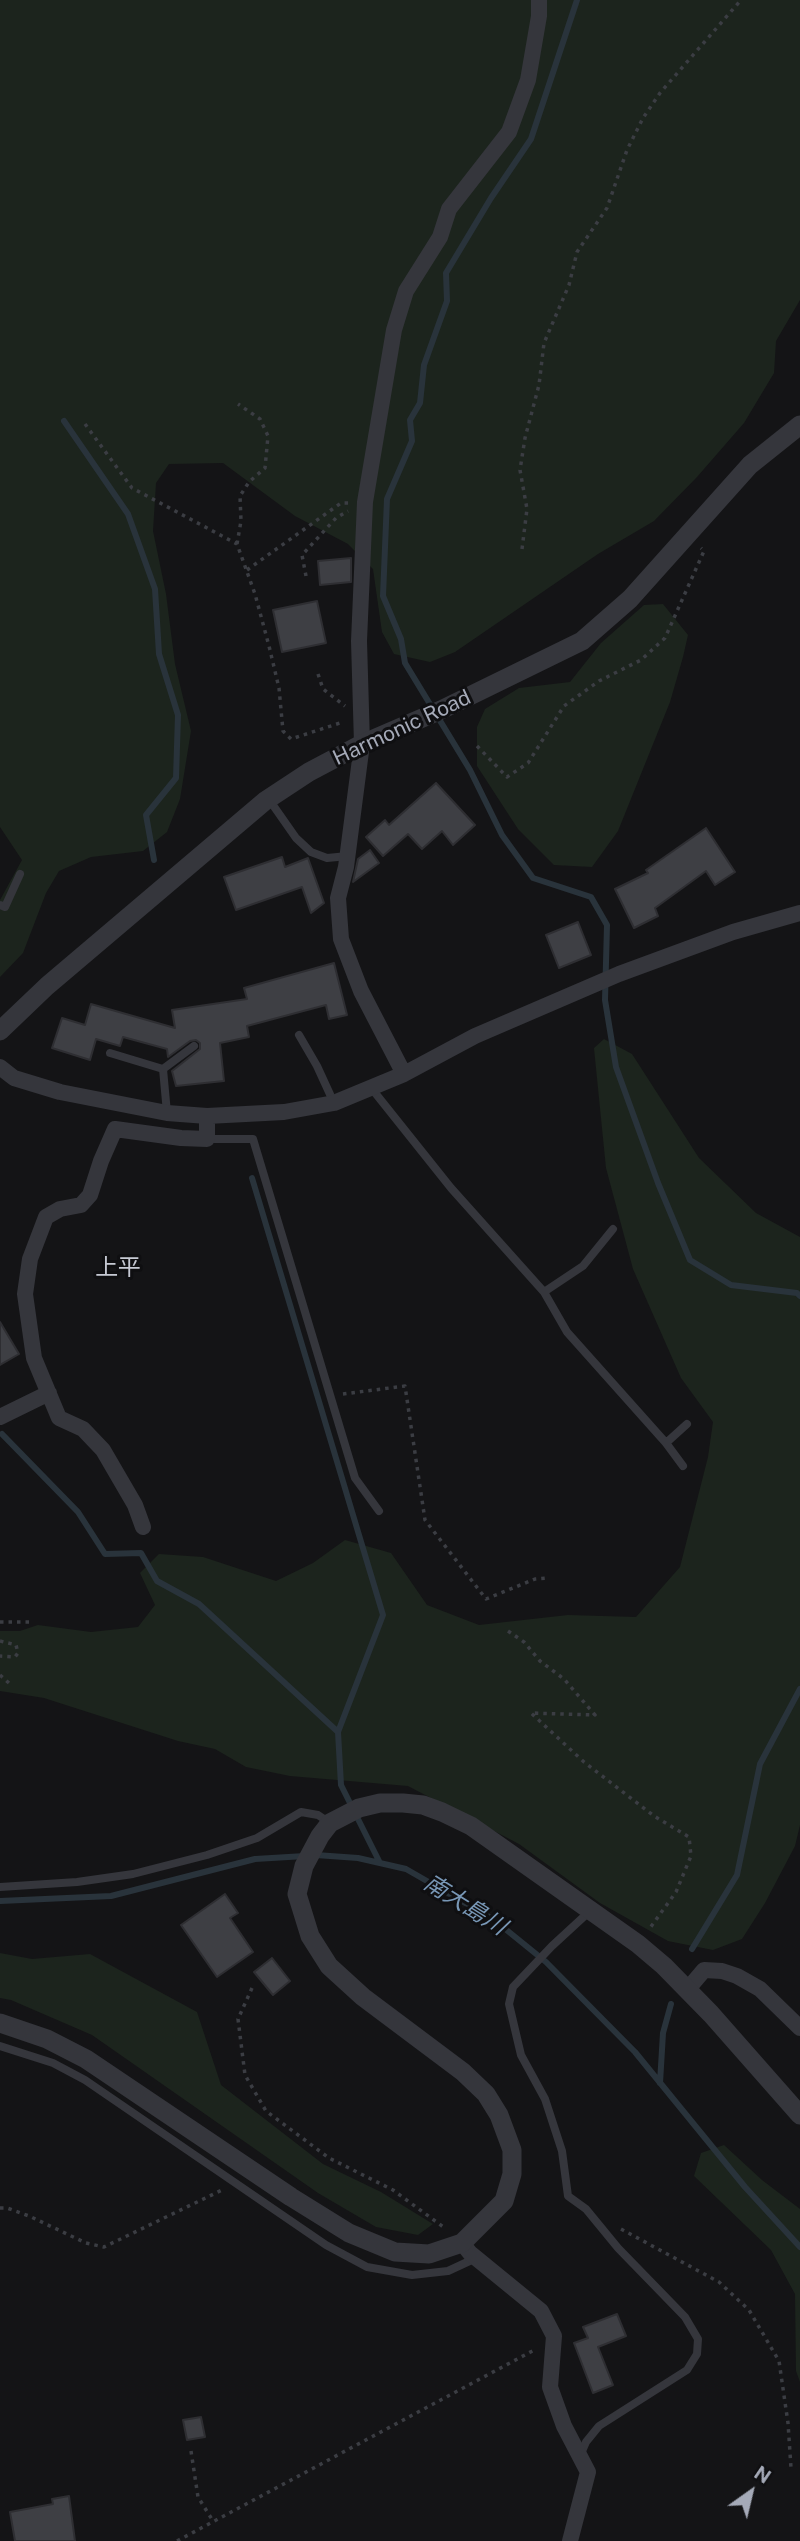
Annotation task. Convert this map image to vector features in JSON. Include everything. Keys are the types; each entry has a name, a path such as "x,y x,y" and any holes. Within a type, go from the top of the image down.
{"street":[{"path":"404,1074 361,991 341,939 338,898 348,856 362,744 359,641 365,502 394,330 406,291 440,237 449,209 509,132 528,80 539,16 539,0"},
{"name":"Harmonic Road","path":"0,1031 47,986 268,799 309,772 362,744 582,641 630,599 750,465 800,425"},
{"path":"0,1068 14,1078 60,1092 167,1113 207,1116 284,1112 334,1103 404,1074 475,1036 619,974 733,932 800,913"},
{"path":"143,1527 135,1505 103,1450 83,1429 59,1418 34,1358 25,1294 30,1259 46,1217 60,1209 81,1205 90,1195 115,1129 207,1139 207,1116"},
{"path":"0,1417 50,1393"},
{"path":"0,2023 47,2039 86,2059 349,2233 394,2252 429,2254 462,2243 504,2201 512,2174 512,2150 499,2115 486,2094 463,2072 363,1997 329,1966 310,1936 302,1918 297,1894 304,1866 338,1821 380,1803 423,1805 471,1826 638,1944 711,2014 800,2115"},
{"path":"687,1990 704,1970 722,1971 737,1976 760,1989 800,2028"},
{"path":"462,2243 541,2312 554,2336 550,2387 564,2426 588,2472 570,2541"}],"lane":[{"path":"268,799 296,838 311,852 327,858 348,856"},
{"path":"0,905 5,906 20,874"},
{"path":"299,1035 334,1103"},
{"path":"163,1069 194,1046"},
{"path":"110,1053 163,1069"},
{"path":"163,1069 167,1113"},
{"path":"372,1088 451,1188 544,1292 567,1332 666,1443 683,1466"},
{"path":"207,1139 253,1139 355,1478 379,1511"},
{"path":"544,1292 583,1266 613,1229"},
{"path":"666,1443 687,1424"},
{"path":"0,1887 77,1882 133,1874 207,1855 257,1838 301,1812 338,1821"},
{"path":"580,2457 586,2442 599,2426 687,2371 696,2354 698,2339 685,2318 618,2248 586,2209 568,2196 562,2151 545,2099 520,2055 509,2004 513,1987 590,1911"},
{"path":"0,2046 53,2063 85,2080 326,2245 367,2267 412,2276 448,2272 476,2258"}],"path":[{"path":"522,549 527,509 520,470 525,438 539,384 544,343 569,285 577,251 607,208 627,150 643,118 660,93 741,0"},
{"path":"238,404 260,419 268,436 265,468 248,482 240,496 241,521 237,544 247,570 279,688 284,731 291,739 361,716"},
{"path":"85,424 132,488 237,544"},
{"path":"247,570 341,503 365,502"},
{"path":"306,576 302,555 335,518 365,502"},
{"path":"477,746 508,777 528,762 565,706 599,681 641,660 665,638 704,551 690,531"},
{"path":"318,674 323,689 361,716"},
{"path":"330,1396 405,1385 425,1520 486,1599 535,1579 547,1578"},
{"path":"0,1622 30,1622"},
{"path":"508,1631 564,1679 595,1715 531,1713 584,1762 654,1816 689,1837 691,1856 676,1892 638,1944"},
{"path":"0,1641 16,1645 18,1653 15,1657 0,1656"},
{"path":"0,1675 10,1684"},
{"path":"252,1988 238,2019 245,2075 266,2111 329,2158 393,2190 462,2243"},
{"path":"0,2208 7,2208 86,2243 104,2247 220,2192 232,2181"},
{"path":"586,2209 719,2283 749,2310 779,2361 791,2468"},
{"path":"177,2541 545,2344 555,2342"},
{"path":"191,2451 198,2497 213,2521"}],"shaded area":[{"path":"0,0 800,0 800,300 776,341 774,373 744,423 654,521 598,554 455,652 430,662 394,654 382,632 373,569 348,544 295,516 223,463 169,464 156,483 153,531 166,594 175,664 191,731 180,799 167,832 143,851 91,857 59,871 46,893 23,953 0,977 0,900 22,860 0,827"},
{"path":"663,604 688,635 670,702 618,831 592,867 554,865 518,829 477,766 477,727 485,709 519,688 570,682 601,643 644,605"},
{"path":"604,1039 632,1054 699,1158 756,1213 800,1237 800,1825 795,1846 765,1903 742,1939 713,1950 668,1941 600,1903 519,1844 408,1786 290,1776 246,1767 215,1749 178,1741 44,1698 0,1691 0,1631 20,1631 38,1625 91,1632 138,1627 155,1605 140,1573 159,1554 203,1557 276,1581 313,1563 345,1540 391,1553 427,1605 479,1625 568,1615 636,1617 680,1567 708,1457 713,1422 681,1378 633,1269 606,1168 594,1048"},
{"path":"0,1953 32,1959 90,1954 197,2012 221,2085 323,2164 381,2192 433,2224 418,2235 376,2227 318,2193 92,2035 11,2000 0,1998"},
{"path":"724,2145 762,2180 800,2209 800,2382 796,2371 795,2294 771,2250 694,2176 701,2153"}],"building":[{"path":"351,558 351,582 320,585 318,561"},
{"path":"317,601 326,643 282,652 273,610"},
{"path":"436,783 475,825 453,845 442,831 422,849 408,834 383,856 366,837 385,820 389,825"},
{"path":"706,828 735,872 715,885 706,871 655,908 658,916 634,928 615,889 648,873 646,870"},
{"path":"370,850 379,863 353,882 358,859"},
{"path":"282,857 285,867 308,858 324,903 311,913 302,887 236,910 224,877"},
{"path":"578,922 591,955 559,968 546,935"},
{"path":"334,963 347,1015 329,1019 326,1005 247,1026 249,1037 220,1043 224,1081 176,1086 172,1071 200,1049 200,1043 196,1040 190,1041 168,1057 167,1049 123,1037 120,1046 96,1039 90,1060 52,1048 62,1018 85,1025 91,1004 175,1028 172,1010 247,999 244,988"},
{"path":"0,1322 19,1354 0,1365"},
{"path":"225,1894 238,1913 230,1918 253,1952 217,1977 181,1925"},
{"path":"272,1958 290,1981 273,1995 254,1972"},
{"path":"617,2314 626,2336 598,2347 613,2385 593,2393 574,2343 588,2338 583,2327"},
{"path":"201,2417 205,2437 187,2440 183,2420"},
{"path":"69,2496 75,2541 15,2541 10,2512 53,2504 52,2499"}],"waterway":[{"path":"577,0 531,139 491,198 446,273 447,301 424,365 420,403 410,420 412,441 387,499 383,596 401,639 405,663 470,770 502,835 533,878 591,897 607,925 605,1000 616,1067 658,1183 690,1260 731,1285 797,1293 800,1296"},
{"path":"64,421 128,514 155,589 159,654 178,715 176,778 146,815 154,860"},
{"path":"252,1178 383,1615 338,1732 341,1785 380,1863"},
{"path":"2,1434 78,1512 105,1554 141,1553 157,1581 199,1604 338,1732"},
{"path":"692,1949 737,1875 760,1764 800,1689"},
{"name":"南大島川","path":"316,1855 358,1858 406,1869 493,1919 546,1962 635,2052 745,2187 800,2247"},
{"name":"南大島川","path":"0,1901 111,1896 255,1859 305,1856"},
{"path":"660,2083 663,2033 671,2004"}],"district":[{"name":"上平","path":"118,1268"}]}
